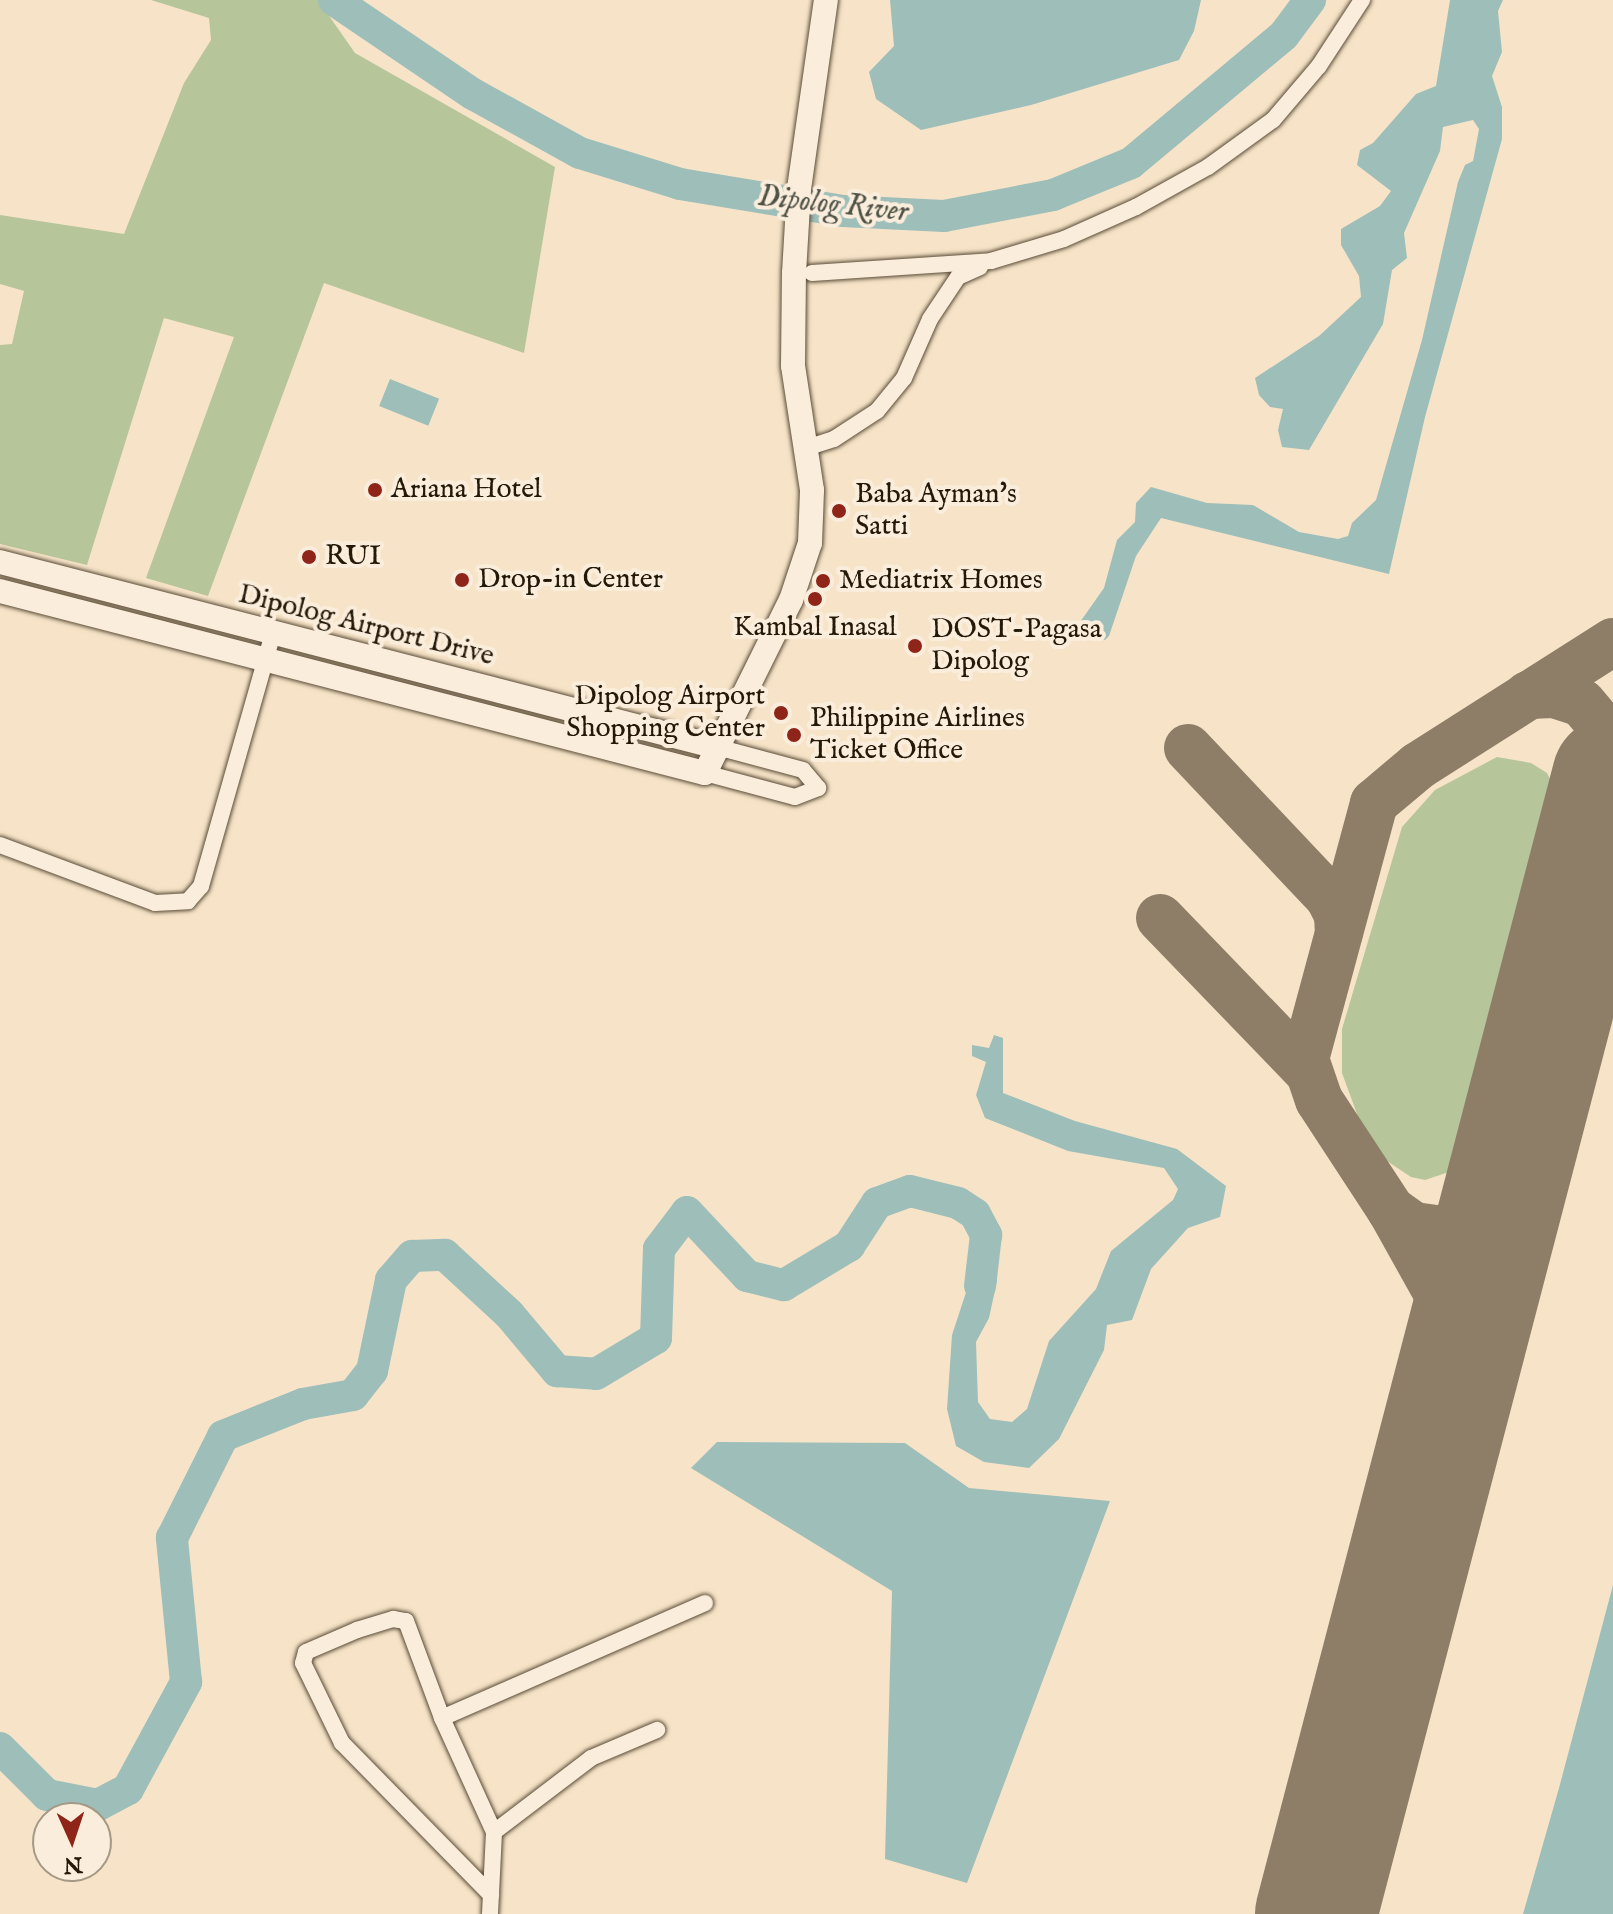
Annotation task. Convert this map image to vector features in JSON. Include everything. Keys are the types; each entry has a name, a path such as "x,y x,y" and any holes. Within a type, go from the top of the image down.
{"main road":[{"path":"705,773 803,572 812,516 806,448 793,366 796,234 799,189 826,0"},
{"name":"Dipolog Airport Drive","path":"0,562 717,747"},
{"name":"Dipolog Airport Drive","path":"0,591 705,773"}],"street":[{"path":"806,448 834,439 877,411 904,378 930,319 958,277 991,261 1064,239 1136,207 1247,141 1294,100 1362,0"},
{"path":"812,273 991,261"},
{"path":"0,845 155,903 188,901 201,886 273,633"},
{"path":"705,773 795,797 818,788 803,770 717,747"},
{"path":"442,1718 705,1603"},
{"path":"490,1914 491,1895 494,1832 401,1619 357,1630 302,1656 342,1743 491,1895"},
{"path":"494,1832 591,1758 657,1730"}],"green space":[{"path":"151,0 318,0 355,53 555,167 524,353 324,283 208,596 146,578 234,337 164,318 87,565 0,544 0,345 12,344 24,291 0,284 0,215 124,234 184,83 211,40 209,18"},
{"path":"1497,757 1531,763 1547,773 1553,785 1452,1171 1425,1180 1411,1177 1384,1159 1361,1125 1342,1073 1342,1029 1402,827 1435,790"}],"water":[{"path":"890,0 1201,0 1194,31 1179,60 1031,105 921,130 876,99 869,72 894,46"},
{"path":"1450,0 1503,0 1498,11 1502,52 1492,76 1502,107 1502,139 1425,417 1389,574 1161,518 1136,556 1109,636 1105,640 1073,632 1104,588 1117,540 1135,522 1136,503 1151,487 1207,503 1253,505 1299,532 1338,539 1348,536 1352,523 1376,500 1422,340 1458,182 1465,165 1473,161 1479,129 1473,120 1443,127 1440,151 1404,233 1407,258 1392,270 1383,324 1309,450 1282,447 1278,430 1283,409 1270,407 1259,395 1255,378 1319,336 1361,297 1359,276 1341,245 1341,229 1380,206 1391,191 1357,165 1360,150 1373,143 1416,94 1436,86"},
{"path":"390,379 439,399 428,426 379,406"},
{"path":"994,1035 1003,1038 1003,1093 1075,1121 1177,1149 1226,1186 1220,1217 1188,1228 1151,1269 1132,1320 1107,1325 1104,1350 1059,1439 1029,1468 984,1462 956,1446 947,1409 952,1335 975,1265 975,1238 996,1252 997,1281 989,1318 976,1342 978,1402 990,1419 1012,1422 1027,1409 1049,1341 1096,1289 1111,1251 1173,1200 1178,1189 1164,1168 1068,1151 985,1118 976,1095 986,1062 972,1056 972,1045 989,1048"},
{"path":"717,1442 905,1443 969,1488 1110,1501 967,1883 885,1859 892,1591 691,1468"},
{"path":"1613,1585 1613,1914 1523,1914 1559,1788"}],"waterway":[{"name":"Dipolog River","path":"334,0 473,94 580,153 680,184 843,211 944,216 1053,195 1131,163 1284,35 1310,0"},
{"path":"0,1748 47,1795 98,1805 128,1789 186,1682 172,1538 223,1436 303,1404 353,1395 372,1371 391,1280 412,1256 445,1255 509,1314 557,1371 596,1374 656,1338 659,1249 687,1212 747,1276 784,1285 849,1246 877,1203 910,1191 958,1203 975,1214 986,1235 980,1286"}],"taxiway":[{"path":"1457,1372 1443,1303 1391,1210 1319,1100 1305,1059 1374,803 1418,766 1613,642"},
{"path":"1528,695 1554,694 1582,703 1613,740"},
{"path":"1188,748 1329,897 1338,915 1339,933"},
{"path":"1160,918 1308,1071"},
{"path":"1391,1210 1414,1226 1449,1231 1472,1226 1504,1195"}],"runway":[{"path":"1316,1914 1613,777"}],"place":[{"name":"Ariana Hotel","path":"375,490"},
{"name":"Baba Ayman's Satti","path":"839,511"},
{"name":"RUI","path":"309,557"},
{"name":"Drop-in Center","path":"462,580"},
{"name":"Mediatrix Homes","path":"823,581"},
{"name":"Kambal Inasal","path":"815,599"},
{"name":"DOST-Pagasa Dipolog","path":"915,646"},
{"name":"Dipolog Airport Shopping Center","path":"781,713"},
{"name":"Philippine Airlines Ticket Office","path":"794,735"}]}
